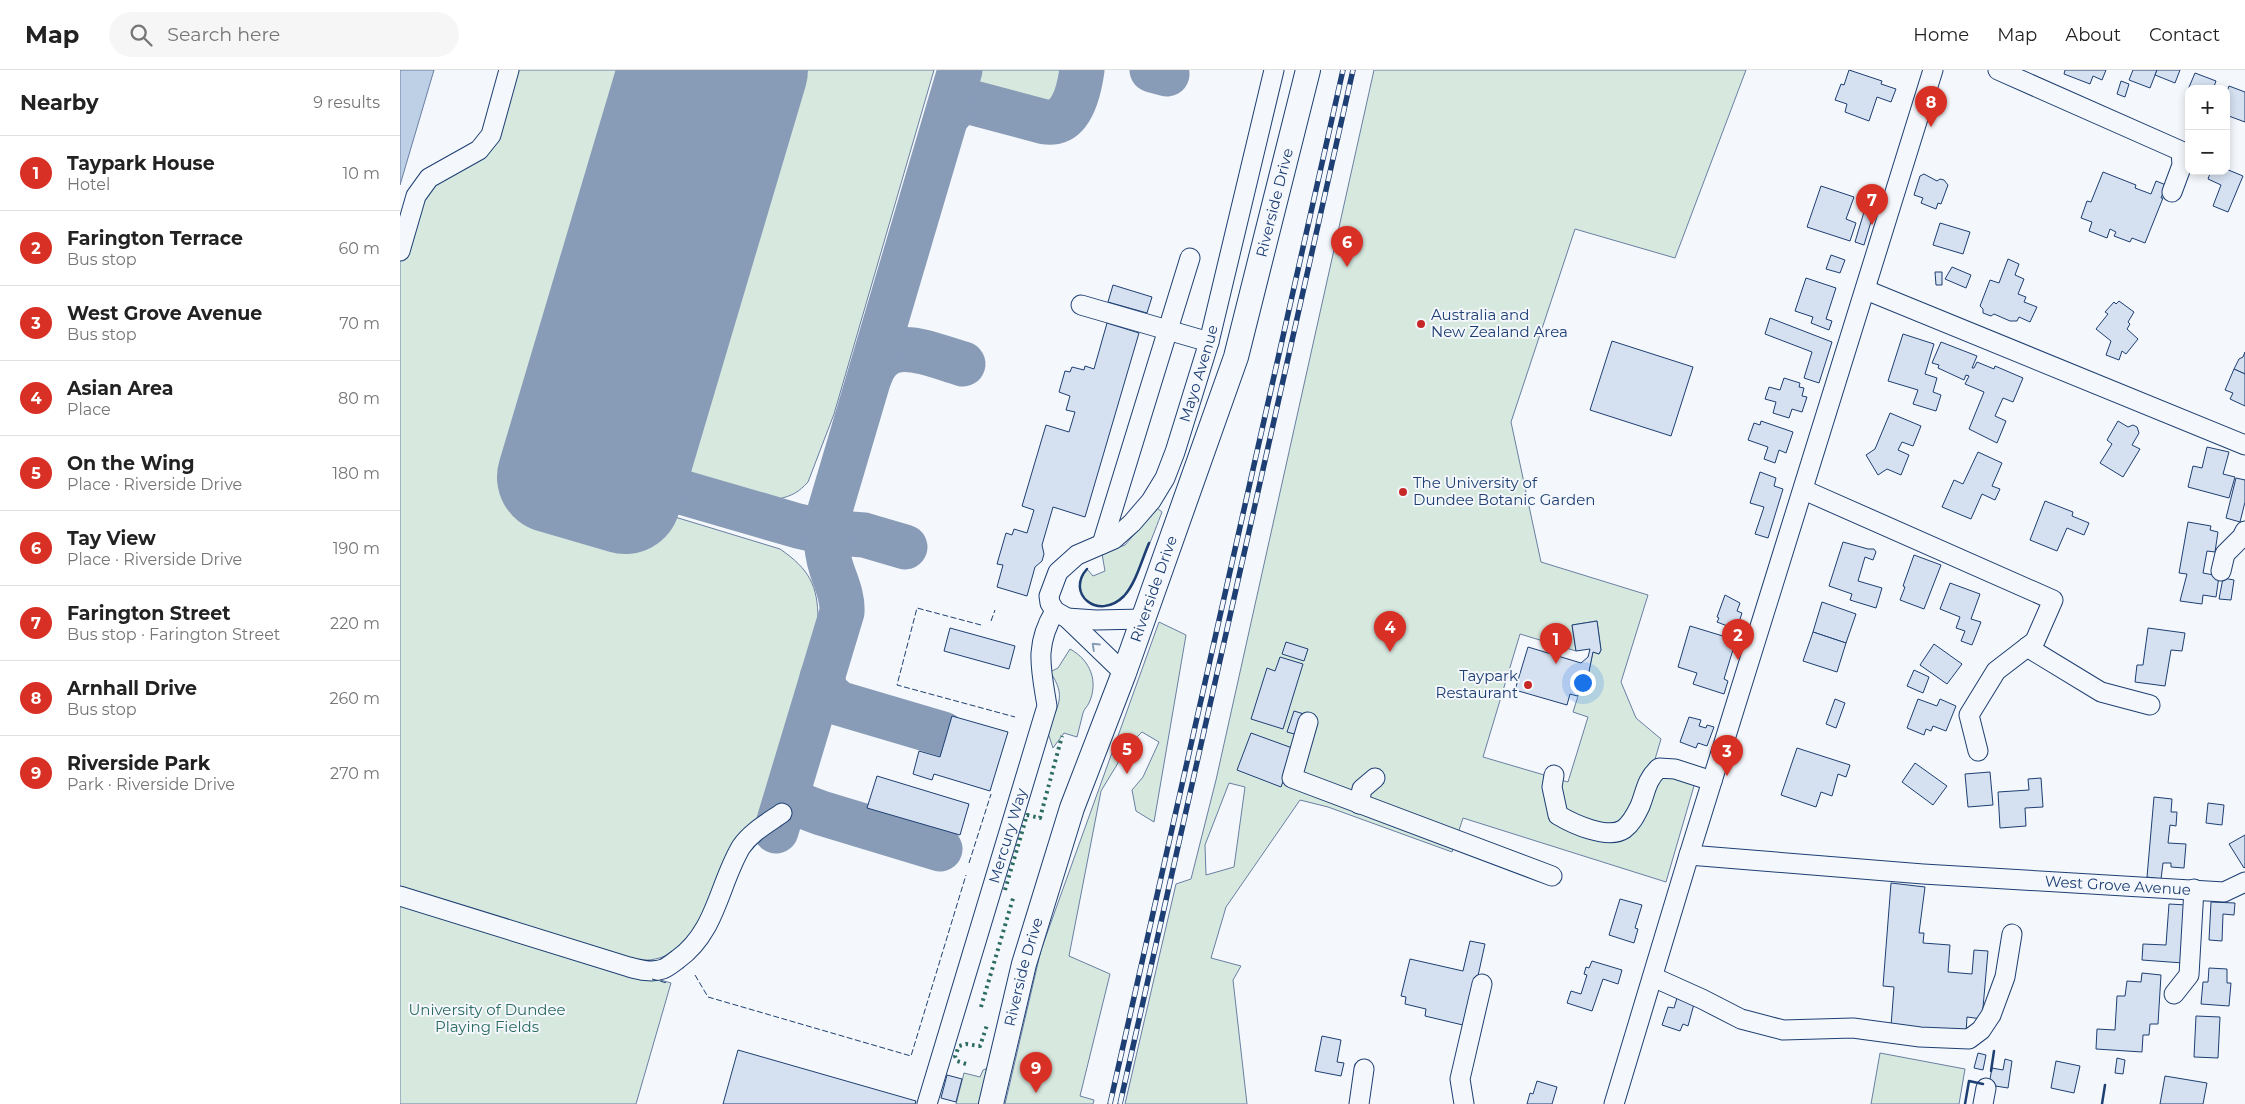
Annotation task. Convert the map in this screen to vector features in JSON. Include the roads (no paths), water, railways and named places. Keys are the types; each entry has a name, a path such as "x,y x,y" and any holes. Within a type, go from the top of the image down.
{"main road":[{"name":"Riverside Drive","path":"991,1104 1024,964 1072,808 1144,619 1236,357 1308,70"}],"street":[{"path":"400,251 416,196 428,178 479,150 491,135 509,70"},
{"name":"Mayo Avenue","path":"1061,615 1050,603 1049,596 1058,572 1077,555 1114,538 1132,523 1151,501 1165,478 1175,452 1209,342 1274,70"},
{"path":"1614,1104 1689,855 1933,70"},
{"path":"1998,70 2181,151 2182,165 2172,192"},
{"path":"1102,544 1190,258"},
{"path":"1866,290 2245,445"},
{"path":"1080,305 1209,342"},
{"path":"1804,490 2053,600 2035,641 1996,671 1969,715 1978,751"},
{"path":"2221,571 2225,554 2242,537 2245,531"},
{"path":"1061,615 1144,619"},
{"path":"1061,615 1124,673"},
{"name":"Mercury Way","path":"927,1104 1047,706 1039,655 1047,624 1061,615"},
{"path":"2027,647 2101,692 2150,705"},
{"path":"1308,722 1292,778 1552,876"},
{"path":"1554,774 1552,787 1558,815 1570,823 1595,831 1613,833 1624,830 1632,820 1640,805 1646,784 1659,768 1675,769 1712,781"},
{"path":"1359,804 1362,789 1375,778"},
{"path":"400,896 629,968 649,971 663,969 685,954 698,942 743,845 758,830 782,813"},
{"name":"West Grove Avenue","path":"1689,855 1923,874 2224,892 2245,882"},
{"path":"2174,994 2189,975 2194,889"},
{"path":"1653,977 1741,1019 1783,1030 1853,1028 1920,1037 1968,1039 1981,1030 1990,1015 2005,978 2012,934"},
{"path":"1464,1104 1460,1079 1482,984"},
{"path":"1359,1104 1364,1069"}],"water":[{"path":"400,70 434,70 400,185"}],"railway":[{"path":"1110,1104 1343,70"},
{"path":"1120,1104 1353,70"}],"place":[{"name":"Arnhall Drive","path":"1931,127"},
{"name":"Farington Street","path":"1872,225"},
{"name":"Tay View","path":"1347,267"},
{"name":"Australia and New Zealand Area","path":"1421,324"},
{"name":"The University of Dundee Botanic Garden","path":"1403,492"},
{"name":"Asian Area","path":"1390,652"},
{"name":"Farington Terrace","path":"1738,660"},
{"name":"Taypark House","path":"1556,664"},
{"name":"Taypark Restaurant","path":"1528,685"},
{"name":"On the Wing","path":"1127,774"},
{"name":"West Grove Avenue","path":"1727,776"},
{"name":"Riverside Park","path":"1036,1093"}],"park label":[{"name":"University of Dundee Playing Fields","path":"487,1018"}]}
